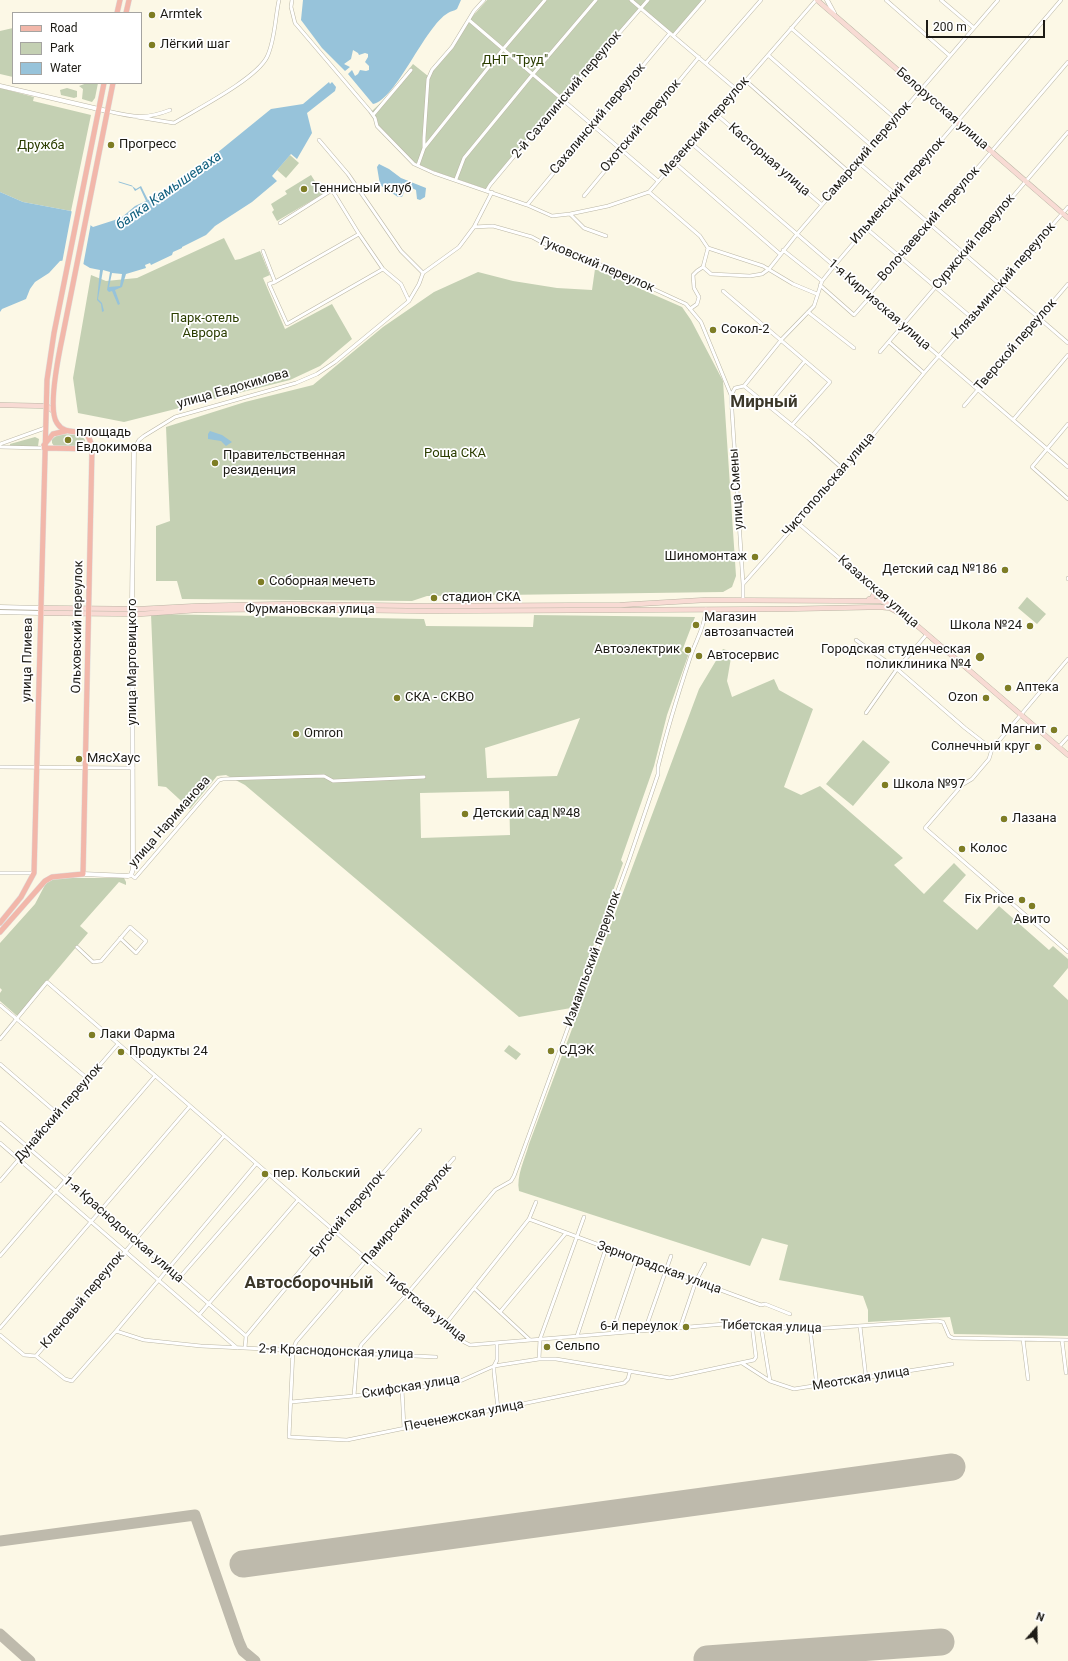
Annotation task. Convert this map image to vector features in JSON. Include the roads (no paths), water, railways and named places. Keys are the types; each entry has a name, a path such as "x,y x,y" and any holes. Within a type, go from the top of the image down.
{"main road":[{"path":"117,12 120,0"},
{"path":"126,12 129,0"},
{"name":"Белорусская улица","path":"816,0 1068,218"},
{"name":"улица Плиева","path":"34,873 44,447 48,368 104,84"},
{"path":"66,431 56,422 53,411 56,370 113,84"},
{"path":"0,405 46,406 53,411"},
{"path":"44,447 53,434 66,431"},
{"name":"Ольховский переулок","path":"66,431 82,432 86,434 90,440 92,449 90,611 83,874"},
{"path":"44,447 92,449"},
{"path":"868,600 874,592 874,587"},
{"path":"620,607 705,600 743,599 868,600 885,602 897,607"},
{"path":"705,600 706,609"},
{"path":"786,600 786,609"},
{"name":"Фурмановская улица","path":"40,610 132,611 285,604 620,607"},
{"path":"620,607 706,609 885,607 894,610 914,623"},
{"name":"Казахская улица","path":"897,607 1068,755"},
{"path":"0,923 21,897 34,873"},
{"name":"улица Нариманова","path":"0,932 38,888 52,877 83,874"}],"street":[{"path":"0,86 107,111 174,123 259,69 267,57 270,48 279,0"},
{"path":"292,0 291,7 295,23 373,115 377,126 414,164 434,173 488,190 552,216 608,206 649,192 700,236 708,248 769,269 793,284 817,294"},
{"path":"424,148 428,79 432,70 452,47 474,11 484,0"},
{"path":"418,165 424,148 504,48 545,0"},
{"path":"456,179 464,158 596,0"},
{"path":"631,0 737,90"},
{"name":"2-й Сахалинский переулок","path":"488,190 490,185 561,100 648,0"},
{"path":"674,36 704,0"},
{"path":"706,63 761,0"},
{"name":"Мезенский переулок","path":"649,192 816,0"},
{"path":"827,0 836,17"},
{"path":"886,0 950,56"},
{"path":"941,0 974,28"},
{"name":"Ильменский переулок","path":"744,386 782,339 814,306 822,281 834,266 1061,0"},
{"name":"Самарский переулок","path":"769,269 783,250 996,1"},
{"path":"469,20 504,48 561,100 658,181"},
{"path":"791,28 896,119"},
{"name":"Сахалинский переулок","path":"527,205 670,33"},
{"path":"768,55 873,146"},
{"name":"Охотский переулок","path":"584,196 699,57"},
{"name":"Волочаевский переулок","path":"820,285 854,315 901,257 1068,62"},
{"path":"373,115 411,70"},
{"path":"746,80 850,172"},
{"path":"137,117 156,115 170,110"},
{"name":"Касторная улица","path":"716,114 822,205"},
{"name":"Суржский переулок","path":"880,352 965,255 1068,132"},
{"path":"319,140 348,174 401,251 423,274"},
{"name":"1-я Киргизская улица","path":"691,143 1068,467"},
{"path":"674,162 780,254"},
{"path":"859,163 1068,343"},
{"path":"280,223 332,190 383,269 401,284 409,300"},
{"name":"улица Евдокимова","path":"134,449 139,440 144,436 175,417 296,383 318,374 335,362 409,300 419,284 423,274 459,247 474,226 492,192"},
{"name":"Клязьминский переулок","path":"924,373 1068,207"},
{"path":"570,214 584,228 606,236"},
{"name":"Гуковский переулок","path":"474,226 493,226 532,237 558,251 597,263 686,304 690,309"},
{"path":"866,228 972,318"},
{"path":"359,234 270,284 287,324 383,269"},
{"path":"690,309 697,304 699,297 694,288 693,275 697,270 703,267 708,248"},
{"path":"783,250 822,281"},
{"path":"263,251 275,282"},
{"path":"703,267 711,274 750,276 762,274 769,269"},
{"name":"Тверской переулок","path":"964,406 1068,284"},
{"path":"723,291 782,339 830,382 792,425"},
{"name":"улица Смены","path":"690,309 701,322 731,395 743,584"},
{"path":"808,312 854,348"},
{"path":"889,342 924,373"},
{"path":"1013,420 1068,355"},
{"path":"768,405 806,360"},
{"name":"Чистопольская улица","path":"743,584 844,470 924,373"},
{"path":"731,395 735,388 744,386 844,470"},
{"path":"1067,497 1032,467 1068,424"},
{"path":"0,446 45,428"},
{"path":"0,446 44,447"},
{"path":"92,449 134,449"},
{"name":"улица Мартовицкого","path":"131,875 133,869 132,611 134,449"},
{"name":"Казахская улица","path":"798,522 897,607"},
{"path":"743,584 743,599"},
{"name":"Фурмановская улица","path":"0,607 40,610"},
{"name":"Измаильский переулок","path":"354,1396 358,1352 361,1345 495,1190 511,1181 514,1176 629,860 658,774 658,767 671,717 692,652 705,622 706,609"},
{"name":"Фурмановская улица","path":"0,612 40,610"},
{"path":"866,713 897,669 928,634"},
{"path":"856,640 897,669 965,728 992,749"},
{"path":"1068,659 992,749 989,759 972,779 962,785 925,828 1068,952"},
{"path":"1059,747 1068,737"},
{"path":"0,767 133,768"},
{"name":"улица Нариманова","path":"83,874 131,875 135,878 219,780 324,776 333,781 424,777"},
{"path":"0,872 34,873"},
{"path":"77,947 93,962 101,961 120,938 130,927 146,941 136,952 120,938"},
{"name":"Тибетская улица","path":"17,1019 48,982 406,1294 458,1338 470,1345 735,1324 810,1329 937,1321 943,1322 949,1336 953,1338 1068,1340"},
{"path":"0,1005 88,1079"},
{"path":"0,1039 17,1019"},
{"name":"Дунайский переулок","path":"0,1182 118,1044"},
{"path":"0,1064 58,1114"},
{"path":"0,1256 156,1076"},
{"path":"0,1328 190,1106"},
{"name":"1-я Краснодонская улица","path":"0,1123 246,1336"},
{"name":"Бугский переулок","path":"246,1336 333,1231 420,1130"},
{"name":"Кленовый переулок","path":"36,1356 224,1136"},
{"path":"0,1143 237,1348"},
{"name":"Памирский переулок","path":"293,1350 296,1342 454,1158"},
{"path":"0,1335 24,1355 36,1356 69,1381 72,1381 116,1331 159,1280 167,1268 256,1164"},
{"path":"179,1278 269,1175"},
{"path":"200,1315 298,1200"},
{"path":"444,1326 475,1289 529,1219 536,1202"},
{"path":"539,1359 540,1339 584,1217"},
{"name":"Зерноградская улица","path":"529,1219 696,1282 761,1305 765,1304 790,1314"},
{"path":"500,1312 566,1234"},
{"path":"576,1336 606,1248"},
{"path":"646,1330 671,1256"},
{"path":"612,1333 636,1259"},
{"path":"680,1328 696,1282 705,1264"},
{"path":"475,1289 530,1340"},
{"path":"742,1363 754,1360 756,1356 752,1325"},
{"path":"761,1326 770,1381"},
{"path":"860,1326 866,1378"},
{"path":"810,1329 817,1386"},
{"name":"2-я Краснодонская улица","path":"116,1331 144,1340 237,1348 358,1352 436,1357"},
{"path":"245,1348 246,1336"},
{"path":"1023,1339 1028,1379"},
{"path":"1062,1340 1066,1374"},
{"path":"497,1343 497,1360 494,1366 498,1409"},
{"path":"291,1402 293,1350"},
{"name":"Скифская улица","path":"291,1402 354,1396 458,1382 494,1366 539,1359 556,1359 670,1378 742,1363"},
{"name":"Меотская улица","path":"742,1363 770,1381 794,1390 952,1364"},
{"name":"Печенежская улица","path":"291,1402 289,1437 341,1440 624,1383 628,1379 630,1371"},
{"path":"402,1390 404,1428"}],"water":[{"path":"303,0 461,0 457,9 448,13 439,20 391,90 382,99 373,104 348,74 352,70 355,76 360,70 369,70 369,66 365,62 368,54 365,53 359,55 353,50 351,59 344,64 350,67 345,71 322,48 301,20"},
{"name":"балка Камышеваха","path":"329,82 330,84 332,82 336,87 335,91 307,113 312,133 297,159 291,154 272,176 277,181 252,202 215,226 206,235 173,252 172,255 151,265 150,263 145,265 146,268 126,274 122,287 115,290 120,304 118,305 112,291 109,292 107,290 110,272 103,270 98,299 102,303 104,311 102,312 101,304 97,300 100,270 90,268 75,259 60,261 49,273 35,282 26,299 2,309 0,312 0,192 23,202 71,211 93,227 121,218 135,206 146,201 140,188 135,191 132,186 136,189 141,186 148,200 196,170 271,109 303,104","holes":["112,273 122,274 120,286 109,287"]},
{"path":"379,164 401,178 426,188 425,197 420,200 417,199 416,190 410,187 405,190 402,197 398,197 380,185 377,167"},
{"path":"210,431 222,435 232,442 226,446 221,441 208,439 208,434"}],"waterway":[{"path":"119,182 132,186"}],"place":[{"name":"Armtek","path":"152,15"},
{"name":"Лёгкий шаг","path":"152,45"},
{"name":"Прогресс","path":"111,145"},
{"name":"Теннисный клуб","path":"304,189"},
{"name":"Сокол-2","path":"713,330"},
{"name":"площадь Евдокимова","path":"68,440"},
{"name":"Правительственная резиденция","path":"215,463"},
{"name":"Шиномонтаж","path":"755,557"},
{"name":"Детский сад №186","path":"1005,570"},
{"name":"Соборная мечеть","path":"261,582"},
{"name":"стадион СКА","path":"434,598"},
{"name":"Магазин автозапчастей","path":"696,625"},
{"name":"Школа №24","path":"1030,626"},
{"name":"Автоэлектрик","path":"688,650"},
{"name":"Автосервис","path":"699,656"},
{"name":"Городская студенческая поликлиника №4","path":"980,657"},
{"name":"Аптека","path":"1008,688"},
{"name":"СКА - СКВО","path":"397,698"},
{"name":"Ozon","path":"986,698"},
{"name":"Магнит","path":"1054,730"},
{"name":"Omron","path":"296,734"},
{"name":"Солнечный круг","path":"1038,747"},
{"name":"МясХаус","path":"79,759"},
{"name":"Школа №97","path":"885,785"},
{"name":"Детский сад №48","path":"465,814"},
{"name":"Лазана","path":"1004,819"},
{"name":"Колос","path":"962,849"},
{"name":"Fix Price","path":"1022,900"},
{"name":"Авито","path":"1032,906"},
{"name":"Лаки Фарма","path":"92,1035"},
{"name":"СДЭК","path":"551,1051"},
{"name":"Продукты 24","path":"121,1052"},
{"name":"пер. Кольский","path":"265,1174"},
{"name":"6-й переулок","path":"686,1327"},
{"name":"Сельпо","path":"547,1347"}],"district":[{"name":"Мирный","path":"764,403"},
{"name":"Автосборочный","path":"309,1284"}],"park label":[{"name":"ДНТ \"Труд\"","path":"515,61"},
{"name":"Дружба","path":"41,146"},
{"name":"Парк-отель Аврора","path":"205,326"},
{"name":"Роща СКА","path":"455,454"}]}
